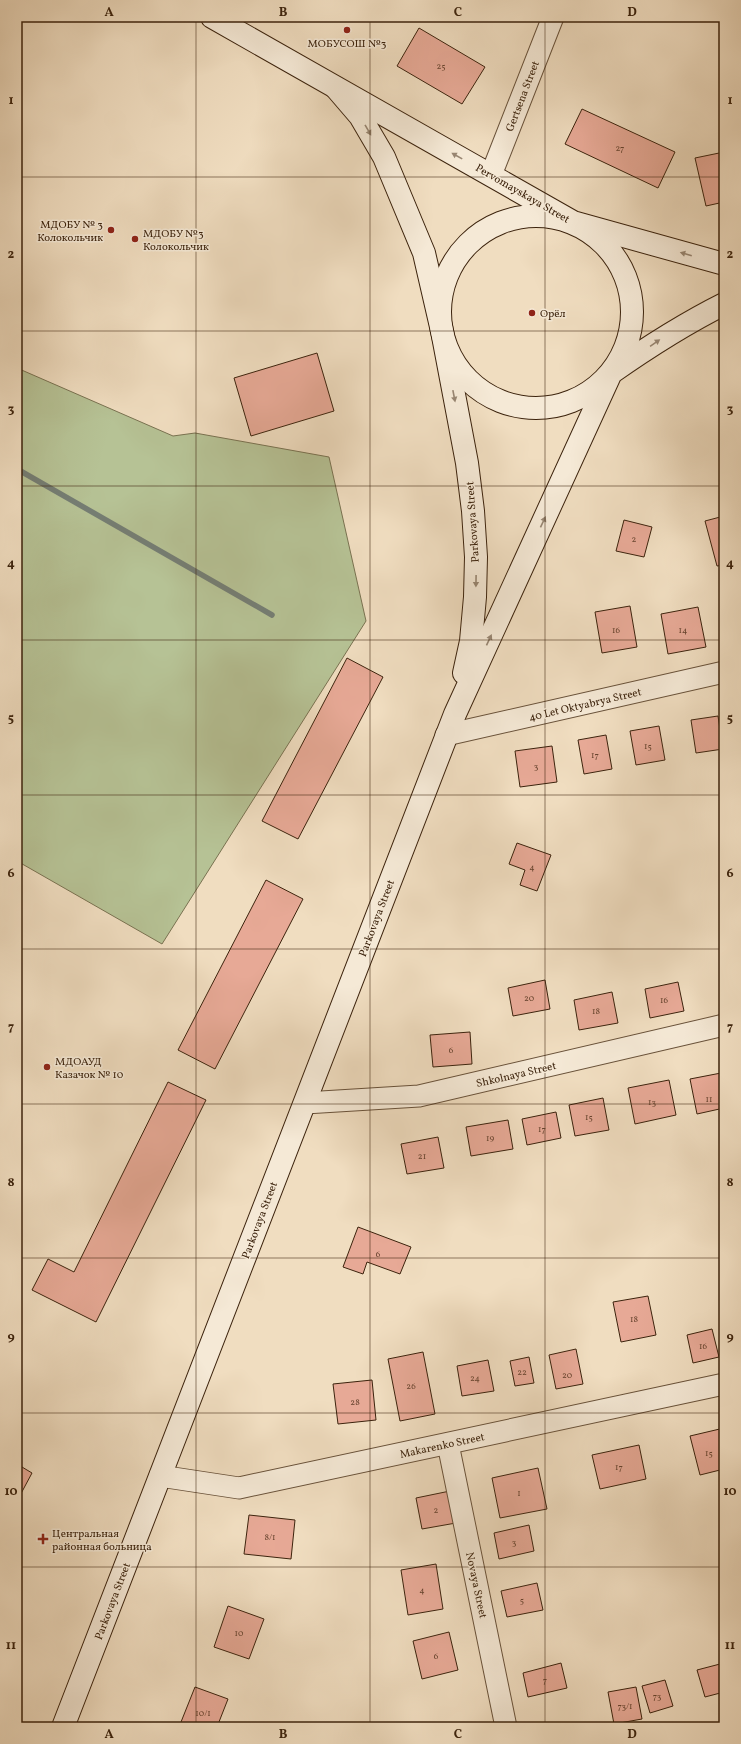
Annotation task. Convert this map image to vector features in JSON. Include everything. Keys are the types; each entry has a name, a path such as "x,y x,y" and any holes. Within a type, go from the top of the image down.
{"main road":[{"name":"Pervomayskaya Street","path":"212,17 491,174 573,222 724,264"},
{"name":"Pervomayskaya Street","path":"336,88 360,116 384,157 424,253 442,331"},
{"path":"611,373 624,351 632,326 632,300 626,275 613,253 595,235 573,222 547,216 520,216 494,224 472,240 455,260 444,284 440,311 442,331 447,350 462,374 484,393 509,405 537,408 565,404 590,392 611,373 660,339 692,320 724,304"},
{"name":"Parkovaya Street","path":"442,331 467,463 473,511 476,557 475,597 471,641 455,714"},
{"name":"Parkovaya Street","path":"63,1727 446,735 611,373"}],"street":[{"name":"Gertsena Street","path":"491,174 553,17"},
{"name":"40 Let Oktyabrya Street","path":"446,735 724,672"},
{"name":"Shkolnaya Street","path":"305,1103 419,1096 724,1026"},
{"name":"Makarenko Street","path":"160,1476 238,1488 724,1384"},
{"name":"Novaya Street","path":"448,1444 506,1727"}],"green space":[{"path":"17,368 173,436 195,433 329,457 366,621 162,944 17,861"}],"building":[{"path":"419,28 485,67 462,104 397,66"},
{"path":"582,109 675,152 658,188 565,144"},
{"path":"724,152 724,202 706,206 695,158"},
{"path":"317,353 334,411 251,436 234,378"},
{"path":"724,516 724,565 717,566 705,521"},
{"path":"624,520 652,527 644,557 616,551"},
{"path":"630,606 637,647 602,653 595,612"},
{"path":"698,607 706,647 668,654 661,614"},
{"path":"347,658 383,677 298,839 262,821"},
{"path":"718,716 723,749 696,753 691,720"},
{"path":"659,726 665,760 636,765 630,731"},
{"path":"606,735 612,769 584,774 578,740"},
{"path":"552,746 557,782 520,787 515,751"},
{"path":"517,843 551,855 537,891 520,885 525,870 509,864"},
{"path":"266,880 303,899 215,1069 178,1050"},
{"path":"545,980 550,1009 513,1016 508,988"},
{"path":"678,982 684,1011 650,1018 645,989"},
{"path":"612,992 618,1023 579,1030 574,1000"},
{"path":"470,1032 472,1064 433,1067 430,1035"},
{"path":"721,1073 724,1090 724,1108 697,1114 690,1079"},
{"path":"669,1080 676,1115 635,1124 628,1088"},
{"path":"168,1082 206,1100 96,1322 32,1290 48,1259 74,1272"},
{"path":"603,1098 609,1130 575,1136 569,1105"},
{"path":"556,1112 561,1138 527,1145 522,1119"},
{"path":"508,1120 513,1149 471,1156 466,1127"},
{"path":"438,1137 444,1168 407,1174 401,1144"},
{"path":"358,1227 411,1247 400,1274 367,1262 363,1274 343,1267"},
{"path":"648,1296 656,1335 621,1342 613,1302"},
{"path":"712,1329 719,1357 693,1363 687,1335"},
{"path":"576,1349 583,1384 556,1389 549,1355"},
{"path":"423,1352 435,1414 400,1421 388,1359"},
{"path":"529,1357 534,1383 515,1386 510,1361"},
{"path":"488,1360 494,1391 462,1396 457,1366"},
{"path":"372,1380 376,1420 338,1424 333,1384"},
{"path":"724,1428 724,1469 700,1475 690,1436"},
{"path":"639,1445 646,1479 600,1489 592,1455"},
{"path":"17,1464 32,1473 17,1501"},
{"path":"538,1468 547,1509 500,1518 492,1478"},
{"path":"450,1491 456,1523 422,1529 416,1498"},
{"path":"249,1515 295,1520 291,1559 244,1554"},
{"path":"529,1525 534,1551 499,1559 494,1533"},
{"path":"436,1564 443,1609 408,1615 401,1570"},
{"path":"537,1583 543,1610 507,1617 501,1591"},
{"path":"228,1606 264,1619 249,1659 214,1647"},
{"path":"449,1632 458,1670 422,1679 413,1641"},
{"path":"561,1663 567,1688 528,1697 523,1673"},
{"path":"720,1664 724,1678 724,1692 705,1697 697,1670"},
{"path":"665,1680 673,1706 650,1713 642,1686"},
{"path":"195,1687 228,1699 217,1727 179,1727"},
{"path":"636,1687 642,1719 614,1724 608,1692"}],"waterway":[{"path":"17,469 272,615"}],"place":[{"name":"МОБУСОШ №3","path":"347,30"},
{"name":"МДОБУ № 3 Колокольчик","path":"111,230"},
{"name":"МДОБУ №3 Колокольчик","path":"135,239"},
{"name":"Орёл","path":"532,313"},
{"name":"МДОАУД Казачок № 10","path":"47,1067"},
{"name":"Центральная районная больница","path":"43,1539"}]}
